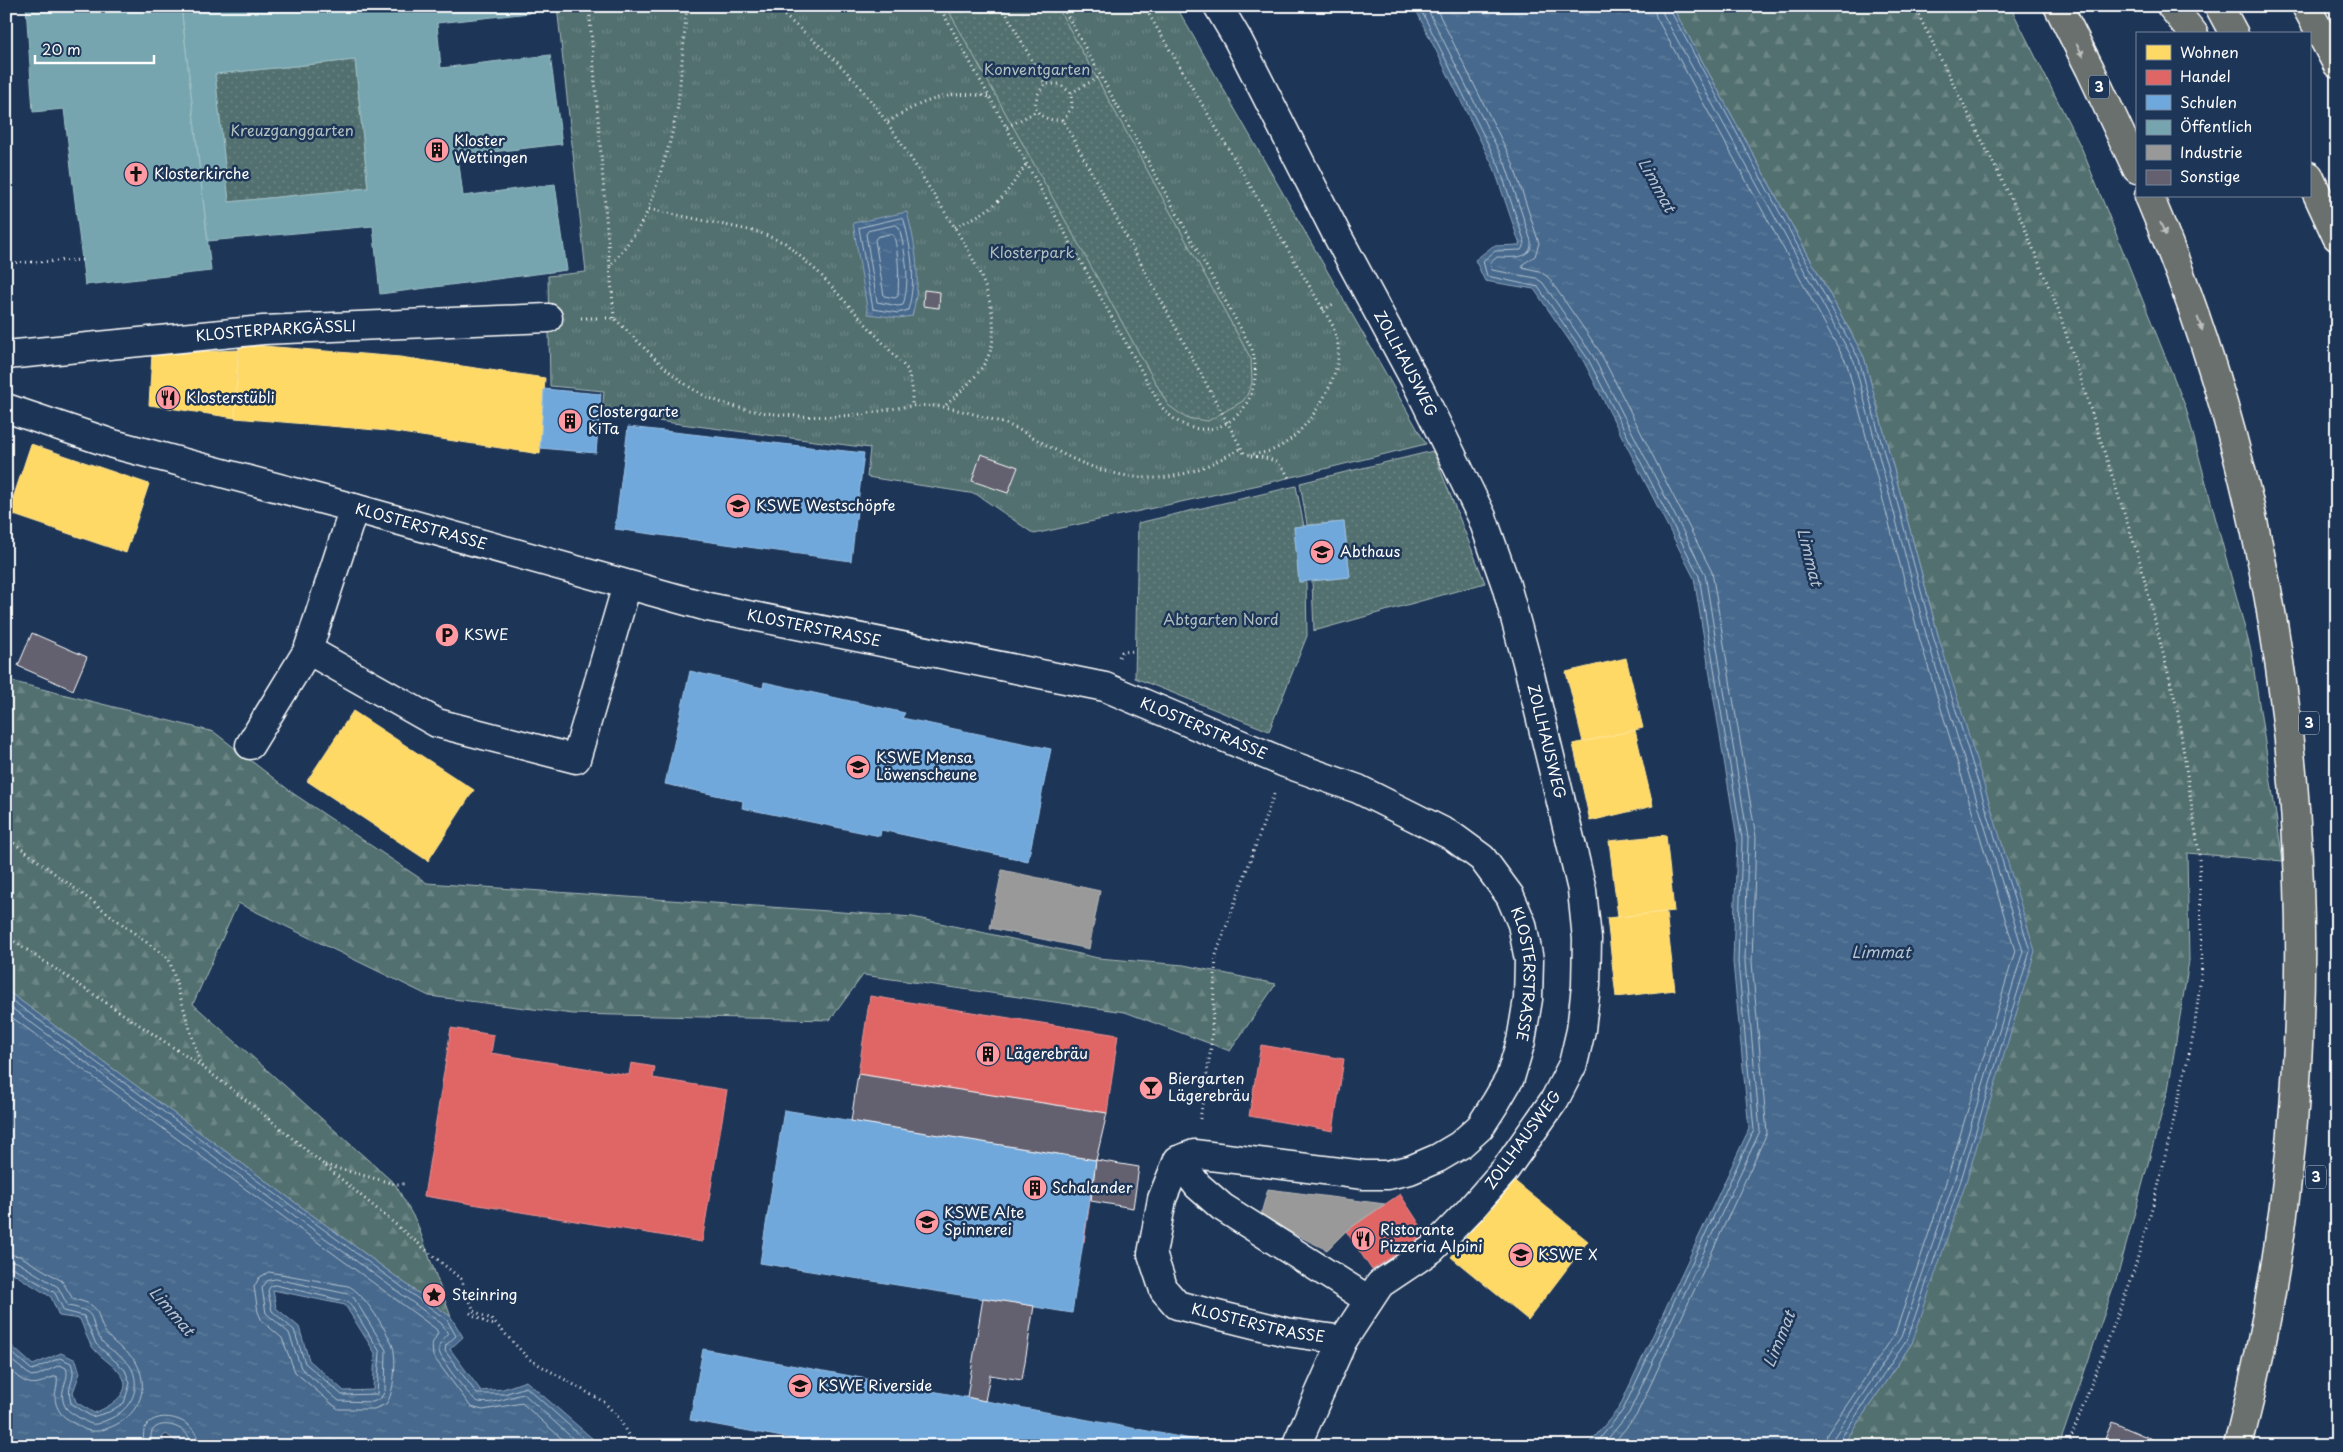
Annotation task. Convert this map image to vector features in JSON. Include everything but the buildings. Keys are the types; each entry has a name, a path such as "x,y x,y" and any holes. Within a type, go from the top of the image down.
{"main road":[{"name":"3","path":"2058,6 2136,167"},
{"path":"2171,6 2192,32"},
{"path":"2218,6 2233,32"},
{"path":"2306,6 2337,64"},
{"path":"2310,178 2337,237"},
{"name":"3","path":"2149,198 2177,262 2235,420 2273,553 2300,668 2314,753"},
{"path":"2238,1446 2284,1321 2302,1245"}],"street":[{"name":"ZOLLHAUSWEG","path":"1218,6 1238,40 1338,237 1419,388 1482,517 1506,585 1527,662 1582,890 1587,939 1586,986 1575,1055 1564,1081 1524,1145 1476,1203 1432,1249 1380,1284 1343,1340 1296,1446"},
{"name":"KLOSTERPARKGÄSSLI","path":"6,355 263,330 548,318"},
{"name":"KLOSTERSTRASSE","path":"6,408 113,444 354,508 627,586 708,607 1105,687 1285,763 1367,794 1452,836 1482,858 1510,896 1522,924 1529,960 1528,999 1521,1041 1510,1078 1480,1127 1460,1144 1438,1158 1410,1170 1388,1175 1364,1175 1186,1157 1162,1199 1152,1254 1164,1290 1177,1305 1286,1332 1343,1340"},
{"path":"250,745 308,650 354,508"},
{"path":"308,650 437,723 576,759 627,586"},
{"path":"1186,1157 1198,1186 1222,1207 1370,1300"}],"path":[{"path":"589,6 614,318 682,382 699,393 732,406 780,413 834,416 861,414 912,404 944,407 1006,424 1075,460 1127,476 1150,478 1180,475 1205,467 1242,448"},
{"path":"610,267 637,232 649,209 670,142 678,106 687,6"},
{"path":"773,6 839,64 888,122 955,227 982,279 992,315 993,338 988,358 980,371 944,407"},
{"path":"939,6 1161,406 1168,415 1181,423 1192,426 1218,427 1240,415 1254,391 1257,378 1252,349 1062,6"},
{"path":"1002,6 1045,84"},
{"path":"1144,6 1333,326 1339,345 1337,363 1330,382 1302,429 1279,448 1266,453 1245,455"},
{"path":"1914,6 2018,212 2058,310 2140,562 2177,708 2199,854 2202,966 2192,1041 2158,1187 2132,1277 2068,1446"},
{"path":"1071,93 1101,76"},
{"path":"1045,84 1058,84 1071,93"},
{"path":"1045,84 1036,98 1037,111 1048,120 1063,120"},
{"path":"1063,120 1072,107 1071,93"},
{"path":"888,122 924,101 964,95 990,97"},
{"path":"1007,127 1037,111"},
{"path":"1063,120 1245,455"},
{"path":"955,227 995,206 1004,197 1026,163"},
{"path":"649,209 758,232 785,243 819,273 907,369 912,386 912,404"},
{"path":"6,263 83,260"},
{"path":"548,318 614,318"},
{"path":"1245,455 1278,463 1285,468 1290,481"},
{"path":"1186,1157 1211,1047 1216,955 1285,763"},
{"path":"6,838 169,959 201,1066"},
{"path":"6,936 201,1066 322,1164 461,1279 472,1312 491,1319 529,1359 604,1402 619,1418 634,1446"},
{"path":"322,1164 395,1184 404,1184"}],"green space":[{"name":"Klosterpark","path":"557,6 1176,6 1426,444 1263,484 1034,534 976,494 867,477 870,448 602,414 604,391 550,386 548,276 586,272"},
{"name":"Konventgarten","path":"946,6 1057,6 1251,359 1252,383 1243,401 1208,421 1186,418 1168,405"},
{"path":"1672,6 2010,6 2082,149 2186,408 2251,651 2283,861 2187,853 2189,961 2168,1090 2119,1271 2059,1446 1842,1446 1912,1343 1938,635 1864,357"},
{"name":"Kreuzganggarten","path":"355,60 368,188 229,202 215,74"},
{"path":"1433,451 1485,583 1314,631 1312,581 1350,577 1344,522 1307,525 1300,483"},
{"name":"Abtgarten Nord","path":"1296,486 1304,526 1294,527 1299,582 1306,581 1307,636 1269,731 1135,678 1138,523"},
{"path":"6,680 214,732 294,794 427,883 913,917 1098,958 1184,965 1276,984 1230,1051 1125,1012 863,975 830,1020 573,1014 429,996 238,903 193,1004 395,1184 417,1223 451,1317 6,990"}],"water":[{"name":"Limmat","path":"1414,6 1672,6 1864,357 1938,635 2035,951 1966,1182 1912,1343 1842,1446 1587,1446 1619,1408 1749,1129 1733,962 1737,839 1694,578 1584,362 1534,289 1485,281 1475,260 1493,246 1520,245 1494,168"},
{"path":"907,212 917,264 917,289 912,316 899,318 868,314 853,223"},
{"name":"Limmat","path":"6,990 451,1317 463,1337 450,1349 481,1391 503,1389 526,1381 601,1446 183,1446 166,1434 162,1438 165,1446 6,1446 6,1341 33,1365 61,1353 76,1360 80,1373 73,1392 76,1402 94,1413 114,1402 123,1392 125,1386 124,1379 119,1372 93,1348 80,1319 59,1316 51,1297 11,1272 6,1272","holes":["273,1290 345,1305 375,1353 373,1390 344,1391 309,1360 299,1327 276,1308"]}],"place":[{"name":"Kloster Wettingen","path":"437,150"},
{"name":"Klosterkirche","path":"136,174"},
{"name":"Klosterstübli","path":"168,398"},
{"name":"Clostergarte KiTa","path":"570,421"},
{"name":"KSWE Westschöpfe","path":"738,506"},
{"name":"Abthaus","path":"1322,552"},
{"name":"KSWE","path":"447,635"},
{"name":"KSWE Mensa Löwenscheune","path":"858,767"},
{"name":"Lägerebräu","path":"988,1054"},
{"name":"Biergarten Lägerebräu","path":"1151,1088"},
{"name":"Schalander","path":"1035,1188"},
{"name":"KSWE Alte Spinnerei","path":"927,1222"},
{"name":"Ristorante Pizzeria Alpini","path":"1363,1239"},
{"name":"KSWE X","path":"1521,1255"},
{"name":"Steinring","path":"434,1295"},
{"name":"KSWE Riverside","path":"800,1386"}]}
